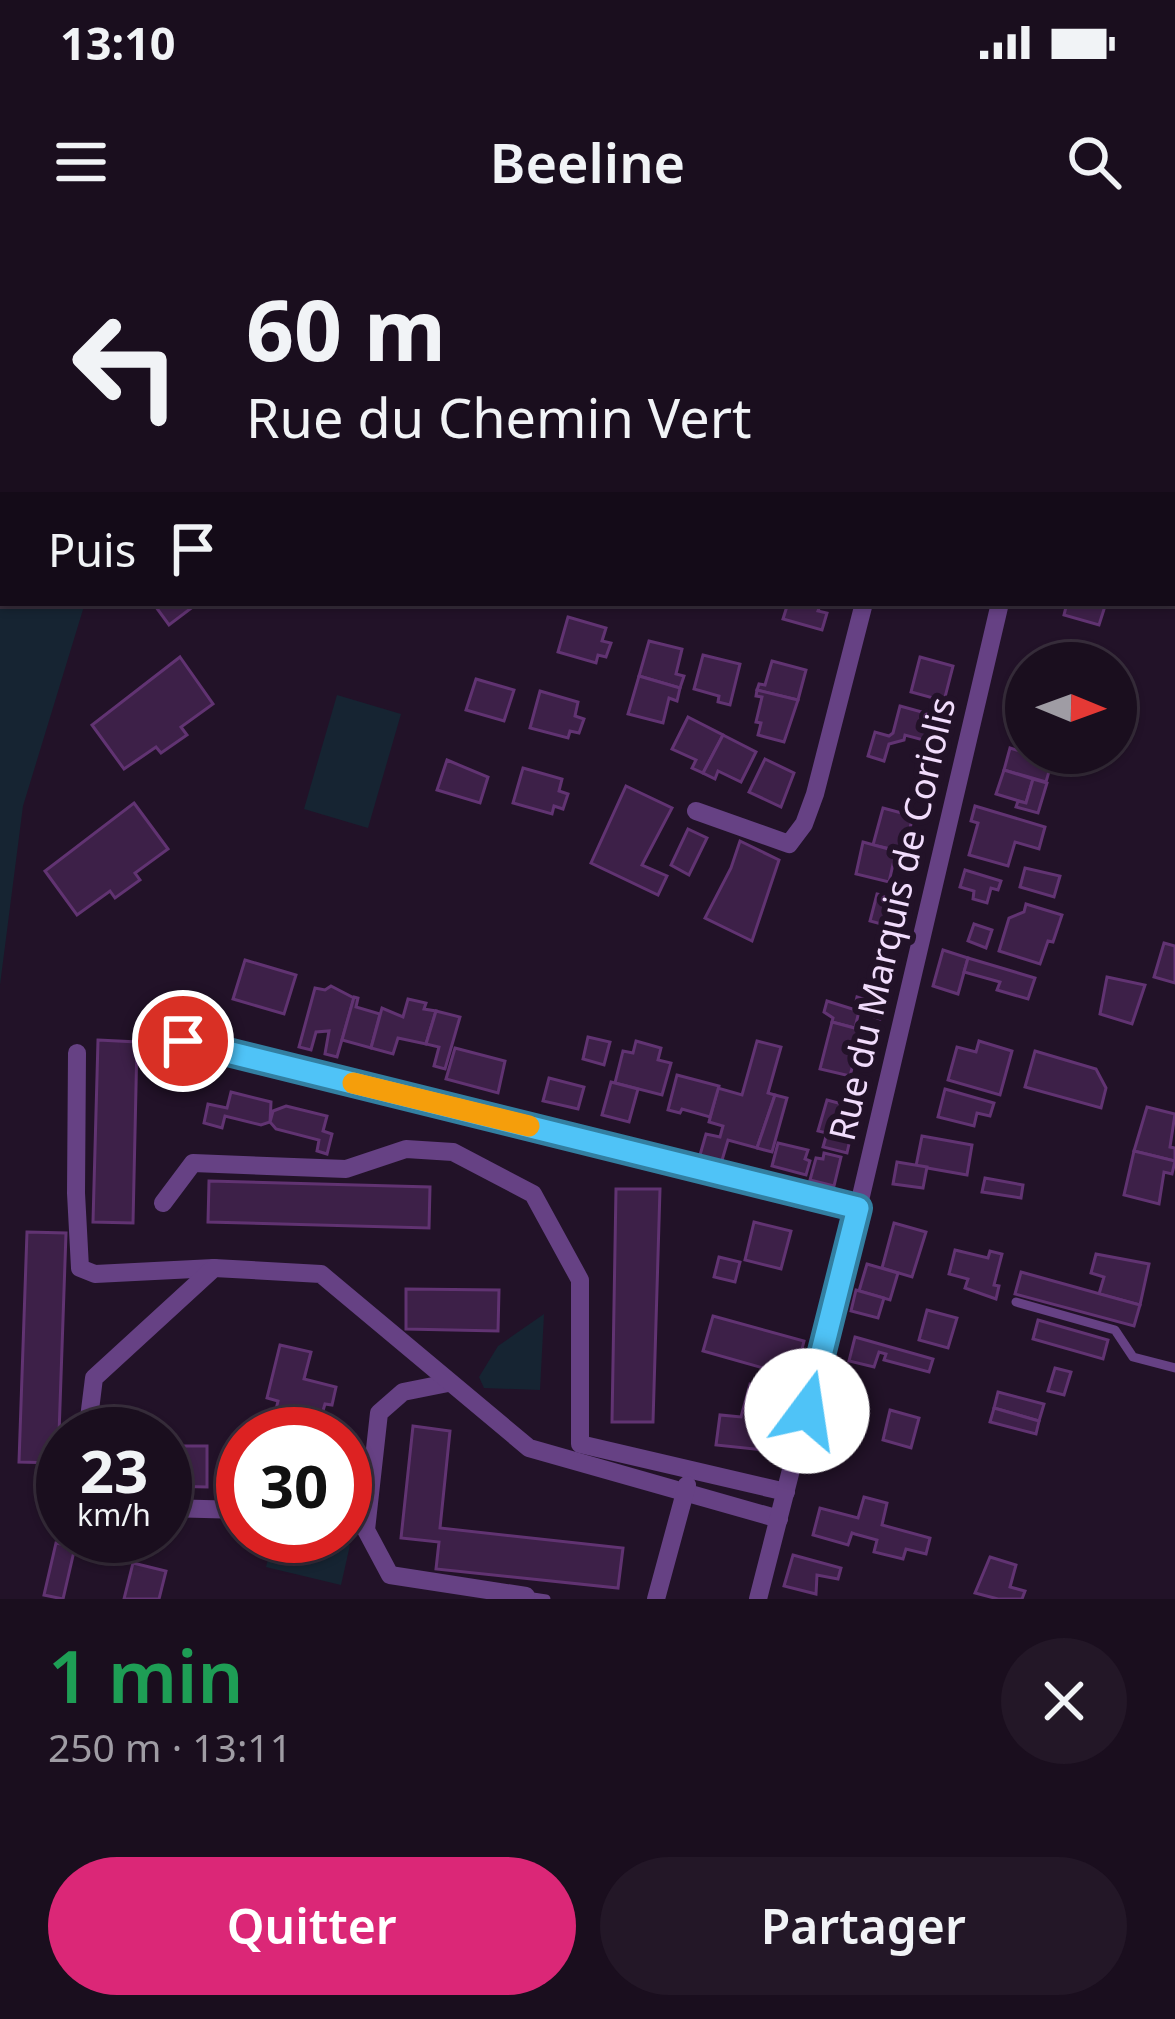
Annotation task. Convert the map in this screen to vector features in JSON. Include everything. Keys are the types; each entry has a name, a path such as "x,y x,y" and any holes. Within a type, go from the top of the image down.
{"street":[{"path":"696,812 789,844 804,824 815,794 863,606"},
{"name":"Rue du Marquis de Coriolis","path":"758,1599 858,1208 999,606"},
{"path":"183,1041 858,1208"},
{"path":"77,1052 80,1268 95,1274 214,1268 321,1274 529,1448 691,1469 786,1492"},
{"path":"163,1203 193,1163 346,1168 406,1149 453,1152 533,1194 580,1280 578,1452"},
{"path":"90,1407 94,1378 214,1268"},
{"path":"372,1474 379,1413 403,1392 448,1383"},
{"path":"578,1452 685,1492 779,1519"},
{"path":"656,1599 691,1469"},
{"path":"372,1543 390,1575 526,1596"}],"lane":[{"path":"1016,1302 1114,1330 1133,1357 1175,1368"},
{"path":"526,1596 546,1599"}],"shaded area":[{"path":"0,606 84,606 23,806 0,985"},
{"path":"337,695 401,714 368,828 304,809"},
{"path":"544,1314 540,1390 484,1388 479,1377 498,1346"},
{"path":"267,1563 346,1563 341,1585 266,1567"}],"building":[{"path":"155,606 194,606 169,625"},
{"path":"787,606 820,606 818,611 827,613 822,630 783,619"},
{"path":"1066,606 1105,606 1099,625 1064,615"},
{"path":"568,617 606,628 602,641 611,643 606,657 598,655 596,663 558,652"},
{"path":"649,641 682,649 676,674 684,676 680,688 639,676"},
{"path":"703,655 740,664 730,705 718,702 719,696 694,689"},
{"path":"180,657 213,704 181,727 187,735 161,753 156,747 124,769 92,725"},
{"path":"920,657 953,666 944,701 911,692"},
{"path":"772,661 806,670 798,700 757,690 759,684 765,685"},
{"path":"639,676 680,688 677,701 669,698 663,723 628,714"},
{"path":"476,679 514,690 504,721 466,710"},
{"path":"757,690 798,700 784,742 758,735 762,697 756,696"},
{"path":"540,691 578,702 575,716 584,719 579,733 570,731 568,738 530,728"},
{"path":"900,706 933,715 927,741 905,735 904,740 889,744 884,761 868,756 875,732 893,733"},
{"path":"688,717 723,735 703,773 692,768 696,760 672,749"},
{"path":"723,735 756,752 741,782 718,771 715,779 703,773"},
{"path":"765,759 794,773 781,807 749,792"},
{"path":"447,760 488,777 480,803 437,790"},
{"path":"523,768 562,779 559,791 568,794 563,809 554,806 552,814 513,803"},
{"path":"1004,770 1033,779 1026,803 996,794"},
{"path":"1018,774 1048,774 1046,782"},
{"path":"1033,779 1047,783 1038,813 1016,807 1018,801 1026,803"},
{"path":"626,786 672,808 642,865 667,876 658,895 591,863"},
{"path":"134,803 168,849 135,873 140,880 115,898 110,891 77,915 45,871"},
{"path":"975,806 1045,827 1039,849 1015,842 1008,866 969,855 978,823 971,821"},
{"path":"883,808 913,816 904,852 873,845"},
{"path":"688,829 707,838 689,875 671,865"},
{"path":"740,841 779,860 752,941 705,918"},
{"path":"863,842 896,851 889,882 856,874"},
{"path":"1025,868 1060,876 1054,897 1020,887"},
{"path":"965,870 1001,881 998,890 991,888 987,903 973,899 974,891 960,887"},
{"path":"877,894 908,902 896,928 870,921"},
{"path":"1026,904 1062,915 1040,964 999,951 1009,918 1024,912"},
{"path":"974,924 992,930 986,948 968,941"},
{"path":"1164,943 1175,946 1175,983 1154,977"},
{"path":"943,950 968,958 958,994 933,986"},
{"path":"968,958 1035,978 1028,999 997,990 1000,982 964,972"},
{"path":"245,960 296,975 284,1014 233,999"},
{"path":"1107,977 1145,985 1132,1024 1100,1014"},
{"path":"331,986 354,998 337,1057 325,1054 329,1031 316,1032 311,1050 299,1047 315,988"},
{"path":"354,997 358,998 356,1007 380,1014 371,1048 342,1040"},
{"path":"857,997 883,1006 880,1019 854,1010"},
{"path":"408,999 436,1011 426,1044 398,1038 393,1054 371,1048 382,1008 403,1017"},
{"path":"827,1001 859,1011 855,1028 832,1022 824,1012"},
{"path":"436,1011 460,1017 445,1069 434,1066 439,1047 426,1044"},
{"path":"832,1022 862,1030 850,1076 820,1069"},
{"path":"588,1037 610,1042 604,1065 583,1059"},
{"path":"98,1040 137,1042 133,1223 93,1222"},
{"path":"636,1041 661,1048 658,1060 671,1063 662,1095 615,1083 623,1051 633,1053"},
{"path":"757,1041 781,1047 768,1093 775,1095 757,1148 728,1140 720,1167 698,1162 706,1134 720,1137 723,1126 709,1122 718,1088 742,1095"},
{"path":"979,1041 1012,1051 1000,1095 948,1080 957,1047 976,1052"},
{"path":"455,1048 505,1061 498,1093 446,1079"},
{"path":"1035,1051 1096,1069 1106,1088 1101,1108 1025,1087"},
{"path":"677,1075 719,1086 710,1117 668,1110"},
{"path":"549,1078 584,1087 578,1109 543,1101"},
{"path":"611,1082 638,1089 629,1122 602,1115"},
{"path":"945,1089 994,1103 990,1116 977,1113 974,1126 938,1117"},
{"path":"231,1092 271,1102 270,1122 261,1125 225,1116 222,1128 204,1123 208,1104 227,1108"},
{"path":"775,1095 787,1098 772,1152 757,1148"},
{"path":"827,1100 857,1108 847,1153 823,1147 827,1133 818,1131"},
{"path":"286,1106 327,1116 323,1131 332,1134 327,1154 317,1151 319,1140 276,1129 270,1122 273,1111"},
{"path":"1147,1107 1175,1114 1170,1147 1175,1148 1175,1161 1134,1151"},
{"path":"922,1136 972,1145 967,1175 916,1166"},
{"path":"778,1143 808,1150 806,1175 772,1166"},
{"path":"1134,1151 1175,1161 1172,1174 1164,1172 1159,1204 1124,1195"},
{"path":"824,1153 841,1157 834,1186 810,1180 816,1158 823,1159"},
{"path":"897,1162 927,1167 923,1188 893,1184"},
{"path":"985,1178 1023,1185 1021,1198 982,1192"},
{"path":"209,1181 430,1187 429,1228 208,1222"},
{"path":"616,1189 660,1189 653,1422 612,1422"},
{"path":"754,1222 791,1231 781,1269 745,1260"},
{"path":"894,1223 926,1232 912,1277 882,1268"},
{"path":"27,1232 66,1233 60,1407 36,1407 36,1462 19,1462"},
{"path":"955,1250 988,1258 990,1251 1002,1254 994,1285 999,1286 996,1299 965,1288 968,1279 949,1274"},
{"path":"1096,1254 1149,1264 1140,1305 1099,1294 1104,1277 1091,1273"},
{"path":"719,1257 740,1262 735,1282 714,1277"},
{"path":"867,1264 898,1273 890,1300 859,1291"},
{"path":"1021,1272 1140,1305 1134,1326 1015,1294"},
{"path":"406,1289 499,1290 498,1331 406,1329"},
{"path":"856,1290 884,1298 878,1318 851,1311"},
{"path":"927,1310 957,1318 948,1348 919,1340"},
{"path":"713,1316 804,1341 795,1377 703,1351"},
{"path":"1038,1320 1108,1340 1103,1359 1033,1339"},
{"path":"855,1337 933,1359 929,1372 884,1360 886,1354 879,1352 874,1367 849,1361"},
{"path":"280,1345 311,1352 304,1379 336,1387 332,1405 324,1407 277,1407 278,1401 267,1398"},
{"path":"1055,1368 1071,1372 1064,1395 1048,1391"},
{"path":"750,1384 779,1392 764,1450 716,1445 720,1415 741,1417"},
{"path":"998,1392 1044,1404 1039,1421 994,1408"},
{"path":"994,1408 1039,1421 1036,1434 990,1422"},
{"path":"890,1410 919,1418 911,1448 883,1440"},
{"path":"413,1426 450,1431 440,1528 623,1548 618,1588 436,1569 439,1542 401,1538"},
{"path":"192,1446 207,1446 207,1487 192,1487"},
{"path":"864,1497 887,1503 882,1525 930,1538 926,1554 906,1549 903,1559 874,1552 877,1540 852,1533 848,1545 813,1535 820,1508 858,1518"},
{"path":"793,1555 841,1568 838,1579 817,1575 816,1594 784,1586"},
{"path":"990,1557 1016,1565 1010,1587 1025,1591 1022,1599 975,1593"},
{"path":"51,1563 71,1563 63,1599 44,1595"},
{"path":"133,1563 166,1571 159,1599 124,1599"}],"slow traffic":[{"path":"353,1083 529,1126"}],"route":[{"path":"183,1041 858,1208 807,1411"}]}
